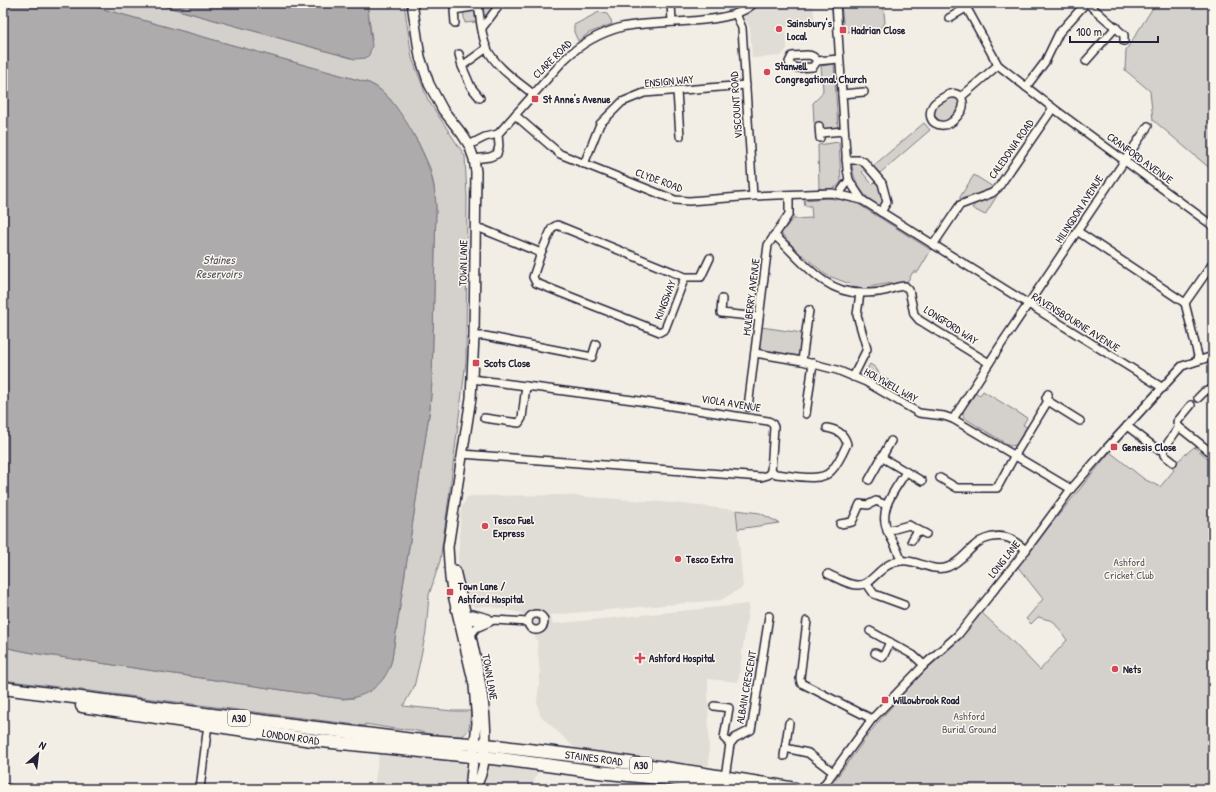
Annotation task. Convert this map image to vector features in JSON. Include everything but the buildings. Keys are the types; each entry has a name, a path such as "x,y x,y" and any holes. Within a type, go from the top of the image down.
{"highway":[{"name":"A30","path":"3,688 414,740 480,751"},
{"name":"LONDON ROAD","path":"3,695 312,740 480,751"},
{"name":"STAINES ROAD","path":"480,751 725,777 795,789"},
{"name":"STAINES ROAD","path":"480,751 584,771 669,779 737,789"}],"main road":[{"name":"TOWN LANE","path":"412,3 420,57 429,84 443,110 462,134 469,146 476,172 472,378 468,420 450,537 474,685 480,751"},
{"name":"TOWN LANE","path":"463,617 470,636 480,684 480,751"},
{"path":"470,789 480,751"},
{"path":"474,789 478,778 480,751"}],"street":[{"path":"482,28 501,3"},
{"path":"671,3 672,22"},
{"name":"CLARE ROAD","path":"469,146 485,137 498,134 570,54 594,38 623,27 723,18 749,8 754,3"},
{"path":"836,3 846,160 849,180 862,200"},
{"path":"1026,87 1045,62 1059,33 1087,3 1116,27 1124,36 1124,41"},
{"path":"455,23 454,10 478,4 487,48 498,66 533,94"},
{"path":"949,18 965,6 998,65 961,97"},
{"name":"VISCOUNT ROAD","path":"736,14 742,28 753,196"},
{"path":"1086,61 1116,27"},
{"path":"462,66 487,48"},
{"path":"1094,52 1100,58"},
{"path":"459,54 462,66 471,87 480,98"},
{"path":"817,61 839,59"},
{"name":"CRANFORD AVENUE","path":"998,65 1053,108 1213,226"},
{"name":"ENSIGN WAY","path":"584,164 600,124 622,102 644,93 746,85"},
{"path":"677,90 680,136"},
{"path":"842,94 864,92"},
{"path":"949,94 956,94 961,97 963,109 950,123 946,125 935,123 931,113 933,105 949,94"},
{"name":"CALEDONIA ROAD","path":"933,245 960,205 992,192 998,188 1053,108"},
{"name":"CLYDE ROAD","path":"515,115 560,154 675,200 690,201 753,196 832,193 862,200"},
{"name":"HILINGDON AVENUE","path":"953,419 989,362 1148,126"},
{"path":"819,133 844,131"},
{"path":"474,160 497,154 499,146 498,134"},
{"path":"846,160 860,160 864,162 882,183 887,202 881,212"},
{"path":"839,194 849,180"},
{"name":"MULBERRY AVENUE","path":"748,407 768,245 789,214 789,195"},
{"name":"RAVENSBOURNE AVENUE","path":"862,200 1163,388"},
{"name":"KINGSWAY","path":"557,226 686,277 665,330 660,332 536,283 533,277 541,253 552,228 557,226"},
{"path":"475,229 482,229 541,253"},
{"path":"1077,231 1185,303 1199,360"},
{"name":"LONGFORD WAY","path":"774,235 804,265 823,281 845,291 860,293 881,292 904,286 909,290 914,314 919,320 989,362"},
{"path":"686,277 701,277 710,258"},
{"path":"1185,303 1213,263"},
{"path":"853,377 867,349 857,314 860,293"},
{"path":"722,299 721,313 759,317"},
{"path":"802,361 809,310"},
{"path":"474,336 485,336 592,357 596,344"},
{"name":"HOLYWELL WAY","path":"755,353 813,363 837,370 866,382 919,413 944,416 953,419 1071,489"},
{"name":"LONG LANE","path":"821,789 872,719 924,665 958,635 1026,550 1071,489 1126,426 1182,366 1213,356"},
{"path":"806,414 813,363"},
{"name":"VIOLA AVENUE","path":"472,378 716,412 772,422 774,427 771,471"},
{"path":"484,418 519,423 522,418 526,386"},
{"path":"1198,398 1204,392 1213,389"},
{"path":"940,478 957,488 997,488 1048,398 1080,421"},
{"path":"1191,405 1177,422 1178,426 1213,454"},
{"path":"1126,426 1157,449 1163,450"},
{"path":"1163,450 1179,427"},
{"path":"827,428 839,432 847,444 854,447"},
{"path":"868,480 891,441"},
{"path":"462,454 761,477 768,475 771,471 776,474 818,478 823,477 832,471 847,444"},
{"path":"1163,450 1164,455 1173,462"},
{"path":"881,457 922,481"},
{"path":"900,560 899,551 887,531 884,512 886,505 906,472"},
{"path":"840,524 852,522 860,504 868,505 876,501 886,505"},
{"path":"887,531 909,525 926,534"},
{"path":"912,540 918,530"},
{"path":"828,574 855,585 862,585 867,584 882,568 900,560 913,561 931,568 946,567 960,561 977,542 998,536 1009,538 1026,550"},
{"path":"867,584 874,594 904,605"},
{"path":"463,617 473,614 494,620 528,622"},
{"name":"ALBAIN CRESCENT","path":"730,744 735,738 751,730 769,616"},
{"path":"470,636 476,628 494,620"},
{"path":"807,621 800,678 801,683 872,719"},
{"path":"870,631 913,655 924,665"},
{"path":"875,653 883,657 890,642"},
{"path":"714,706 728,708 724,738 730,744 725,777"},
{"path":"200,789 208,724"},
{"path":"784,756 790,724"},
{"path":"785,748 808,753 833,772"},
{"path":"3,788 10,789"}],"shaded area":[{"path":"711,3 813,3 815,25 786,27 787,49 781,56 752,58 750,28 737,5 712,6"},
{"path":"561,495 674,503 736,510 743,587 721,600 550,615 553,624 749,604 738,682 708,679 709,766 577,750 540,715 537,702 540,675 537,640 522,613 488,606 475,607 467,602 458,560 461,509 467,497"},
{"path":"379,754 462,761 467,767 464,789 374,789"},
{"path":"491,765 538,771 531,789 488,789 482,785 487,770"},
{"path":"629,780 656,783 655,789 627,789"}],"green space":[{"path":"81,3 153,3 355,59 372,40 367,3 404,3 412,58 428,100 465,156 467,197 466,361 449,497 440,561 429,595 426,632 419,665 414,687 403,706 453,711 471,711 469,729 463,736 437,736 413,730 395,729 365,724 365,726 3,680 3,647 33,653 343,699 354,698 383,679 392,659 430,408 436,207 434,186 430,168 418,142 390,99 377,87 369,83"},
{"path":"482,3 497,3 484,21"},
{"path":"841,3 883,3 885,23 878,30 844,32"},
{"path":"1156,3 1213,3 1213,171 1153,120 1150,91 1125,70 1126,50"},
{"path":"475,9 476,22 465,23 463,11"},
{"path":"599,12 607,14 612,24 589,33 578,41 574,32 574,25"},
{"path":"834,64 838,129 828,130 822,128 821,123 814,123 813,103 821,95 823,90 821,66"},
{"path":"955,96 960,98 961,107 952,118 946,122 934,115 938,104 947,98"},
{"path":"924,123 930,130 880,173 873,166"},
{"path":"839,142 841,182 834,188 819,189 818,145"},
{"path":"859,162 863,164 865,169 862,172 872,184 877,181 883,196 882,205 880,206 869,198 857,183 854,176 852,163"},
{"path":"974,175 993,187 986,192 960,199 960,197"},
{"path":"998,194 985,215 972,208 976,203"},
{"path":"827,198 858,204 931,250 918,272 913,272 907,282 868,287 866,289 852,287 850,284 826,275 803,255 801,255 781,233 793,219 812,218 811,206 805,206 804,200"},
{"path":"761,327 802,333 800,357 761,349 758,344"},
{"path":"870,364 876,368 880,375 895,384 890,392 863,376"},
{"path":"983,391 1027,418 1023,425 1027,427 1016,445 1010,446 963,416 963,411 976,393 980,395"},
{"path":"1194,447 1213,462 1213,789 828,789 878,722 914,681 958,640 981,612 1040,670 1067,640 1053,621 1038,617 1031,624 1026,619 1043,599 1017,566 1110,452 1144,479 1160,487 1174,470 1172,468"},
{"path":"736,510 760,513 779,523 738,529"}],"water":[{"name":"Staines Reservoirs","path":"3,3 81,3 369,83 391,100 407,123 418,143 431,173 436,207 430,408 392,659 385,677 372,690 355,697 336,698 33,653 3,647"},
{"path":"153,3 367,3 372,46 369,55 366,58 355,59"}],"place":[{"name":"Sainsbury's Local","path":"779,29"},
{"name":"Hadrian Close","path":"843,30"},
{"name":"Stanwell Congregational Church","path":"767,72"},
{"name":"St Anne's Avenue","path":"535,99"},
{"name":"Scots Close","path":"476,363"},
{"name":"Genesis Close","path":"1114,447"},
{"name":"Tesco Fuel Express","path":"485,526"},
{"name":"Tesco Extra","path":"678,559"},
{"name":"Town Lane / Ashford Hospital","path":"450,592"},
{"name":"Ashford Hospital","path":"640,658"},
{"name":"Nets","path":"1115,669"},
{"name":"Willowbrook Road","path":"885,700"}],"park label":[{"name":"Ashford Cricket Club","path":"1129,568"},
{"name":"Ashford Burial Ground","path":"969,722"}]}
